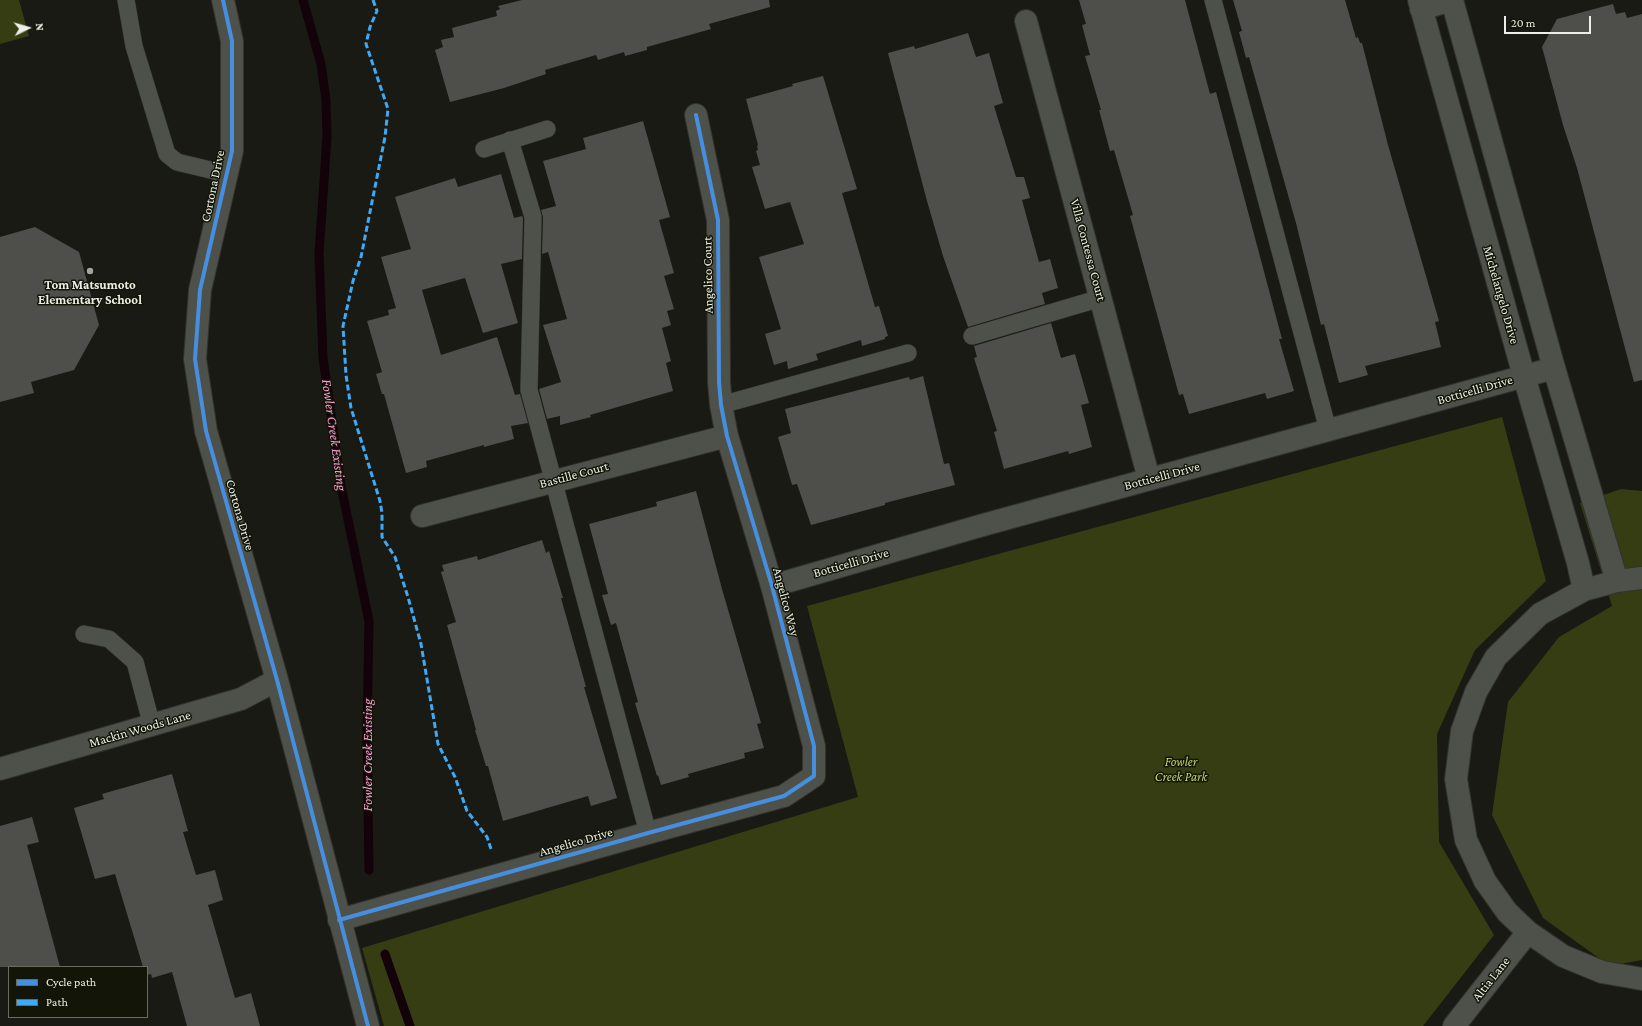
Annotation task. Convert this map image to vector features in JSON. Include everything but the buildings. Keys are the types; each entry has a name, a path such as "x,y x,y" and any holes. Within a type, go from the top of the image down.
{"street":[{"name":"Cortona Drive","path":"223,0 232,41 232,151 200,290 195,359 206,431 277,680 368,1026"},
{"path":"1420,4 1452,0 1554,368 1617,581"},
{"name":"Michelangelo Drive","path":"1420,4 1576,556 1584,590"},
{"name":"Villa Contessa Court","path":"1026,21 1149,479"},
{"name":"Angelico Court","path":"696,115 718,220 719,382 721,405 727,436"},
{"name":"Botticelli Drive","path":"772,586 983,525 1554,368"},
{"name":"Bastille Court","path":"422,516 727,436"},
{"name":"Angelico Way","path":"727,436 772,586 814,746 814,776"},
{"path":"1642,578 1617,581 1584,590 1540,614 1496,657 1476,692 1462,731 1456,779 1466,840 1484,881 1507,912 1528,932 1563,956 1602,972 1642,979"},
{"name":"Mackin Woods Lane","path":"0,769 241,699 277,680"},
{"name":"Angelico Drive","path":"339,920 784,796 814,776"},
{"name":"Altia Lane","path":"1454,1026 1528,932"}],"lane":[{"path":"126,0 134,46 167,154 177,162 227,174"},
{"path":"1213,0 1328,430"},
{"path":"484,148 547,129"},
{"path":"510,140 533,217 529,390 648,833"},
{"path":"972,336 1101,298"},
{"path":"721,405 908,353"},
{"path":"84,634 109,639 135,662 152,726"}],"green space":[{"path":"0,0 19,0 29,36 0,44"},
{"name":"Fowler Creek Park","path":"1502,417 1546,581 1475,650 1437,734 1439,842 1494,935 1423,1026 384,1026 362,948 858,797 807,606"},
{"path":"1621,489 1642,491 1642,960 1610,966 1543,918 1492,815 1508,702 1559,637 1612,606 1580,503"}],"waterway":[{"name":"Fowler Creek Existing","path":"303,0 321,64 326,100 327,137 319,254 323,358 341,486 369,621 367,734 369,870"},
{"name":"Fowler Creek Existing","path":"385,954 410,1026"}],"marked path":[{"path":"373,0 377,11 370,27 366,44 388,109 385,137 361,257 353,281 343,326 346,375 351,408 380,501 382,513 382,537 395,557 421,644 438,744 455,777 467,811 487,837 491,849"}],"cycle path":[{"path":"223,0 232,41 232,151 200,290 195,359 206,431 277,680 368,1026"},
{"path":"339,920 784,796 814,776 814,746 772,586 727,436 721,405 719,382 718,220 696,115"}],"place":[{"name":"Tom Matsumoto Elementary School","path":"90,271"}]}
